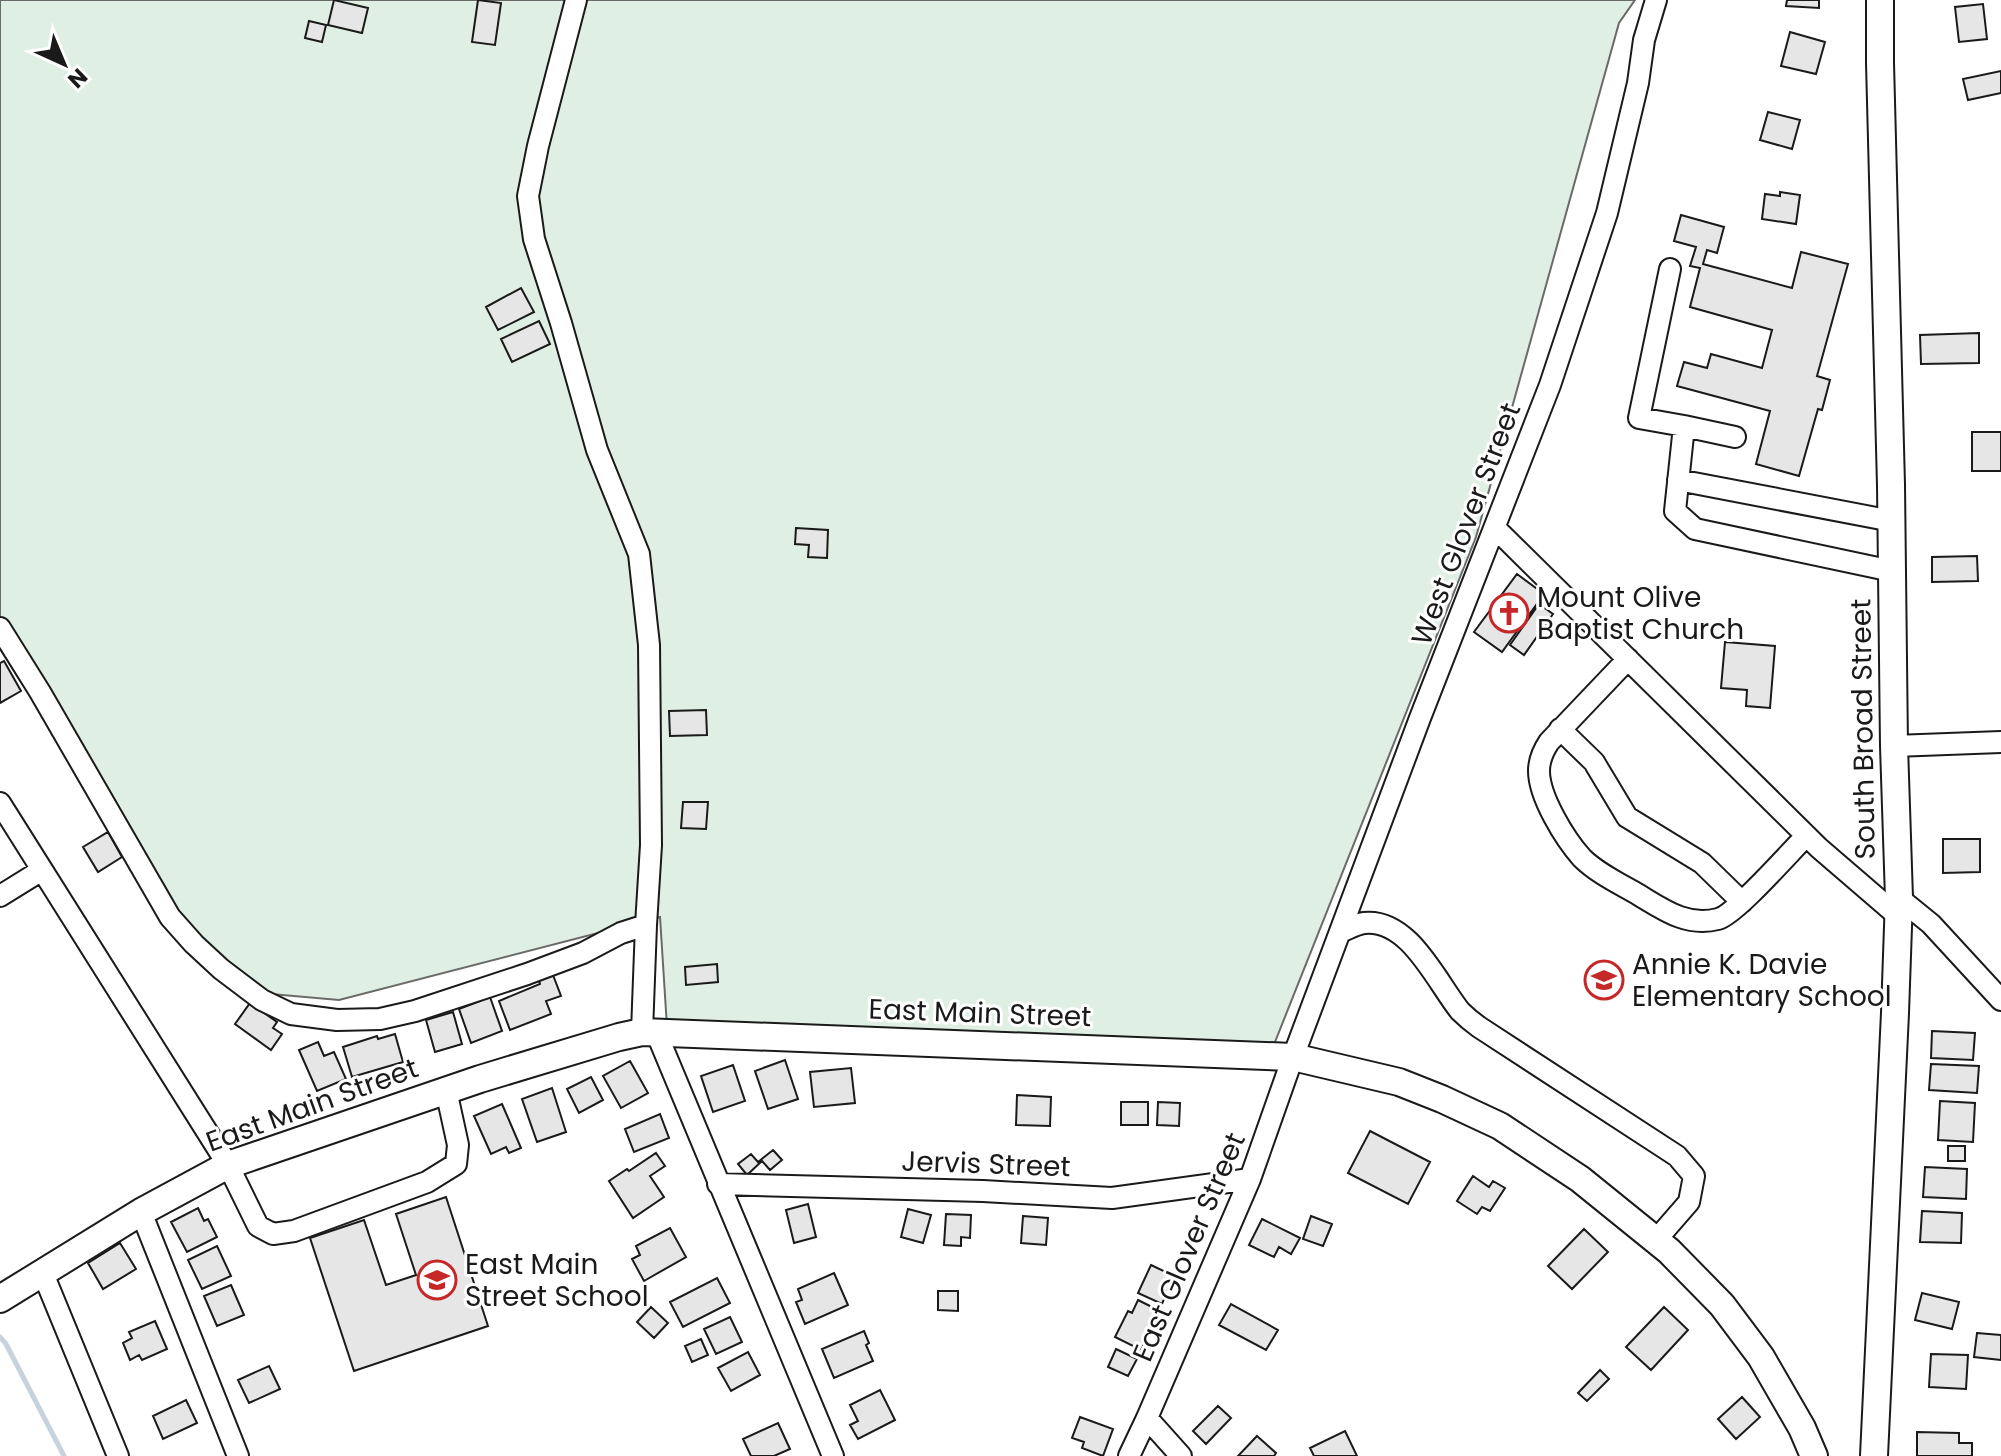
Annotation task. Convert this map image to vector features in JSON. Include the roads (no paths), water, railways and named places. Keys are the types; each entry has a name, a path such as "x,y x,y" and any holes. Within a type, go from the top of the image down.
{"main road":[{"name":"South Broad Street","path":"1874,1456 1898,907 1880,0"},
{"name":"East Main Street","path":"0,1299 141,1212 228,1165 446,1090 619,1037 649,1032 1293,1057 1399,1082 1500,1126 1580,1179 1656,1240 1722,1305 1761,1357 1802,1428 1814,1456"}],"street":[{"path":"576,0 528,196 534,239 597,450 639,554 649,645 651,845 646,925 649,1032 718,1184 833,1456"},
{"name":"West Glover Street","path":"1293,1057 1420,718 1550,385 1607,213 1638,83 1644,40 1656,0"},
{"path":"1670,269 1639,418 1735,437"},
{"path":"1684,426 1675,511 1695,529 1892,571"},
{"path":"1678,480 1892,521"},
{"path":"1495,528 1806,836 1898,907 1931,924 2001,1000"},
{"path":"0,628 170,917 221,969 262,1000 291,1014 337,1020 380,1019 415,1011 527,974 646,925"},
{"path":"1628,659 1560,729 1541,755 1539,773 1543,790 1557,821 1583,859 1670,914 1704,922 1722,919 1806,836"},
{"path":"1560,729 1594,762 1627,817 1702,863 1742,902"},
{"path":"1894,746 2001,742"},
{"path":"0,803 228,1165 258,1226 273,1234 294,1231 427,1182 456,1164 458,1145 446,1090"},
{"path":"0,896 42,870"},
{"path":"1340,932 1363,923 1386,925 1400,934 1416,950 1461,1012 1479,1027 1677,1156 1694,1176 1689,1202 1656,1240"},
{"name":"East Glover Street","path":"1129,1456 1250,1179 1293,1057"},
{"name":"Jervis Street","path":"718,1184 983,1191 1112,1198 1250,1179"},
{"path":"141,1212 238,1456"},
{"path":"37,1274 118,1456"},
{"path":"1147,1418 1181,1456"}],"waterway":[{"path":"0,1337 64,1456"}],"place":[{"name":"Mount Olive Baptist Church","path":"1509,613"},
{"name":"Annie K. Davie Elementary School","path":"1604,980"},
{"name":"East Main Street School","path":"437,1280"}]}
